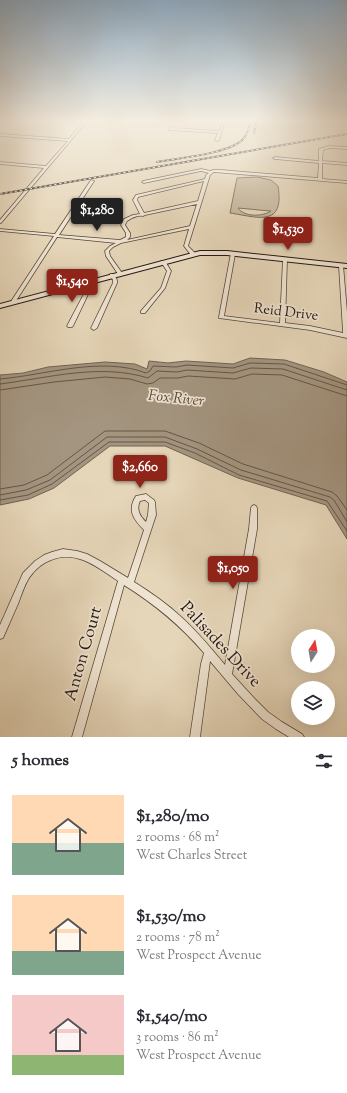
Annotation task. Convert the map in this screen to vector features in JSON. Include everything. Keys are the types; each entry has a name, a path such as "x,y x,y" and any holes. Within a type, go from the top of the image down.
{"main road":[{"path":"0,306 193,254 211,252 344,266"}],"street":[{"path":"0,222 58,154"},
{"path":"320,154 320,179"},
{"path":"275,158 347,164"},
{"path":"0,163 47,167"},
{"path":"144,182 201,170 347,182"},
{"path":"193,254 186,246 208,174 211,172"},
{"path":"143,215 135,200 137,196 206,180"},
{"path":"12,303 92,181"},
{"path":"123,242 128,235 123,222 129,218 200,202"},
{"path":"120,273 108,256 107,251 114,245 192,227"},
{"path":"0,230 123,242"},
{"name":"Reid Drive","path":"233,254 221,317 282,324 346,335"},
{"path":"282,324 286,260"},
{"path":"143,312 165,284 169,271 163,262"},
{"path":"344,266 346,335"},
{"path":"94,328 115,283 112,275"},
{"path":"70,326 90,286 90,281"},
{"path":"228,674 253,529 254,508"},
{"name":"Anton Court","path":"77,737 126,582 147,528"},
{"name":"Palisades Drive","path":"0,635 26,576 45,558 62,553 77,554 107,569 164,607 184,625 266,716 279,726 299,737"},
{"path":"195,737 209,652"}],"shaded area":[{"path":"257,177 271,180 278,186 279,199 277,208 273,214 267,217 259,217 230,213 237,178","holes":["238,208 271,211 253,215 244,213"]}],"water":[{"name":"Fox River","path":"250,358 285,360 324,372 347,382 347,539 326,505 238,478 165,446 110,446 54,488 29,499 0,505 0,375 23,373 48,367 105,362 135,364 147,369 149,361 168,363 186,361 233,364"}],"railway":[{"path":"157,162 202,154"},
{"path":"0,194 229,154"}]}
